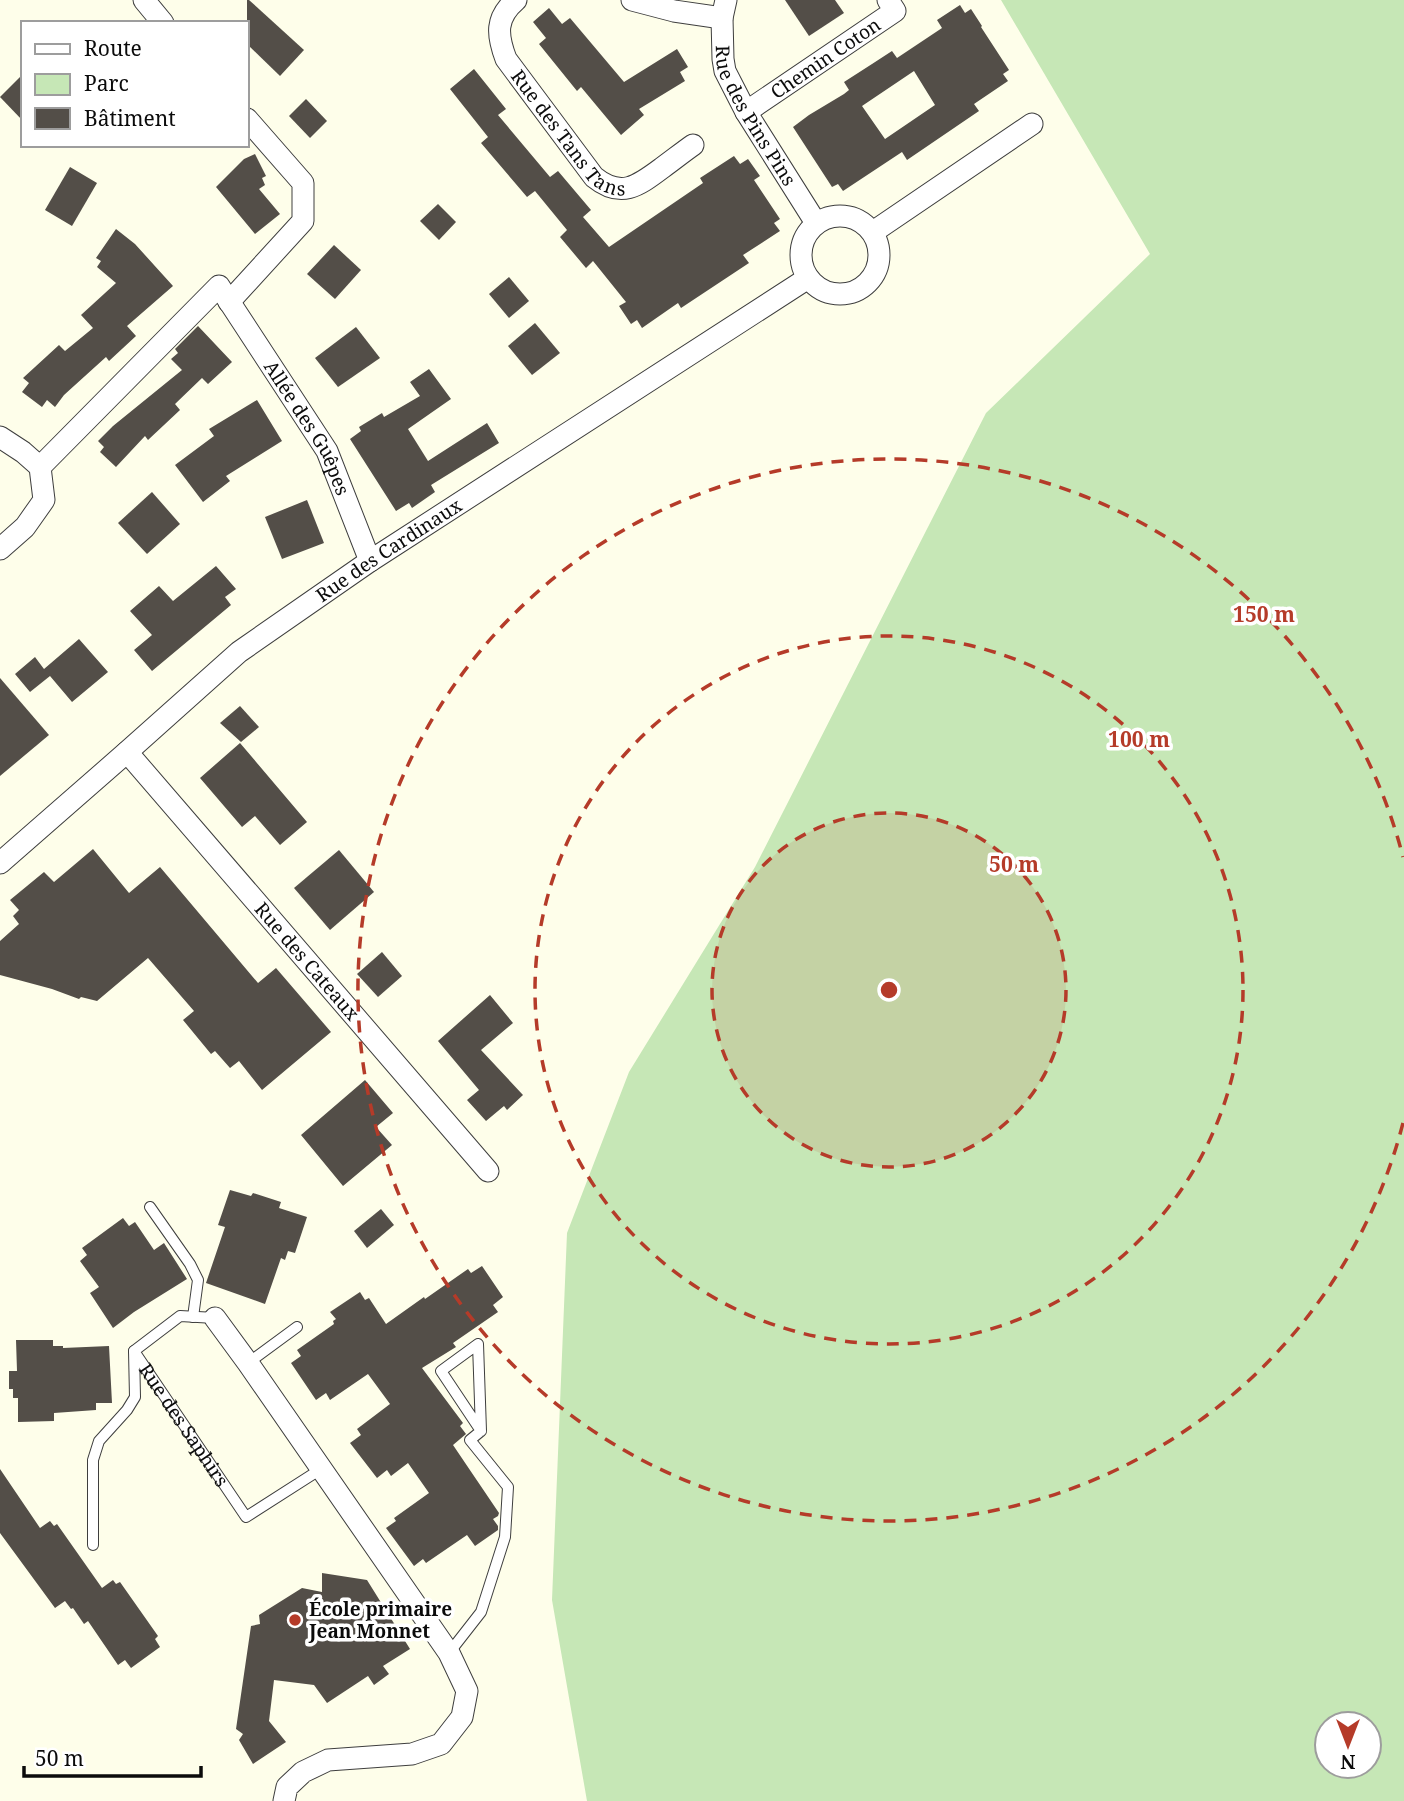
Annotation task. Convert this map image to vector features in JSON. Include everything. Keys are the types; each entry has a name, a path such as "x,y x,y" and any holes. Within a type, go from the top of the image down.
{"street":[{"path":"144,0 161,21"},
{"name":"Rue des Tans Tans","path":"516,0 499,24 506,59 594,177 603,185 621,189 633,187 694,145"},
{"path":"632,0 674,11 724,9"},
{"name":"Chemin Coton","path":"746,113 895,11 888,0"},
{"name":"Rue des Pins Pins","path":"724,9 725,71 746,113 816,223"},
{"path":"40,467 219,286 229,302 303,220 303,183 248,120"},
{"path":"873,232 1032,124"},
{"path":"832,216 857,219 873,232 880,253 875,273 867,283 852,292 835,294 817,286 808,278 802,264 801,249 805,235 816,223 832,216"},
{"name":"Rue des Cardinaux","path":"0,863 239,652 370,561 808,278"},
{"name":"Allée des Guêpes","path":"229,302 327,451 370,561"},
{"path":"0,437 40,467 44,500 25,527 0,549"},
{"name":"Rue des Cateaux","path":"127,752 488,1171"},
{"name":"Rue des Saphirs","path":"215,1318 449,1653 467,1691 462,1717 441,1744 412,1754 328,1760 303,1772 287,1787 284,1801"}],"lane":[{"path":"150,1207 190,1264 198,1280 193,1317"},
{"name":"Rue des Saphirs","path":"215,1318 180,1316 134,1351 246,1517 321,1469"},
{"path":"248,1363 297,1327"},
{"path":"478,1344 481,1419 481,1431 441,1371 478,1344"},
{"path":"93,1545 93,1460 99,1441 128,1410 135,1397 134,1351"},
{"path":"449,1653 481,1612 505,1537 509,1486 470,1440 481,1431"}],"green space":[{"path":"1001,0 1404,0 1404,1801 587,1801 552,1600 567,1233 629,1072 755,867 986,413 1150,254"}],"building":[{"path":"249,0 304,50 280,76 248,45"},
{"path":"785,0 835,0 844,13 809,36"},
{"path":"960,5 965,13 971,9 1009,70 1003,74 1008,81 974,104 979,111 907,160 902,152 843,191 838,184 832,187 793,127 849,90 844,82 892,51 897,58 942,28 937,20","holes":["914,71 935,105 885,139 862,106"]},
{"path":"549,8 562,24 570,18 624,82 677,49 688,67 680,72 685,81 639,109 644,115 621,135 581,87 577,91 539,44 546,38 533,22"},
{"path":"474,69 506,109 498,115 550,177 558,171 591,210 583,217 609,247 703,183 700,178 734,156 740,164 748,159 760,176 754,180 780,219 774,223 780,231 743,255 749,263 681,308 678,303 642,328 637,320 631,324 619,306 626,302 593,261 586,268 560,237 567,230 535,191 527,197 481,143 488,137 450,89"},
{"path":"21,76 21,119 0,97"},
{"path":"306,99 327,121 310,138 289,116"},
{"path":"255,154 266,176 262,178 265,185 259,189 280,214 255,234 216,187 244,159"},
{"path":"70,167 97,183 72,226 45,210"},
{"path":"438,204 456,222 439,240 420,221"},
{"path":"116,229 135,244 173,286 127,326 136,336 109,361 106,357 64,395 55,407 47,400 42,407 22,392 29,383 23,378 59,345 65,351 93,328 81,315 116,283 97,267 101,261 96,258"},
{"path":"334,245 361,270 335,299 307,274"},
{"path":"509,277 529,301 509,318 489,294"},
{"path":"535,323 560,353 532,375 508,346"},
{"path":"198,326 232,362 208,384 202,378 175,404 180,410 148,440 145,436 116,467 100,452 104,447 98,441 182,370 171,359 178,353 175,349"},
{"path":"356,327 380,358 338,387 315,358"},
{"path":"429,369 451,399 408,429 428,461 487,423 499,443 431,485 435,492 412,508 409,503 396,511 350,439 361,431 359,427 382,413 384,417 420,396 410,382"},
{"path":"257,400 282,441 226,476 230,481 203,502 175,465 214,436 209,429"},
{"path":"152,492 180,524 147,554 118,523"},
{"path":"307,500 324,543 282,559 265,517"},
{"path":"216,566 236,589 225,597 231,605 152,671 134,650 152,635 130,611 159,586 173,601"},
{"path":"79,639 108,672 72,702 50,676 30,692 15,674 35,657 44,669"},
{"path":"0,678 49,735 0,776"},
{"path":"240,706 259,727 241,742 220,723"},
{"path":"240,743 307,822 280,845 255,816 242,827 200,778"},
{"path":"93,849 129,893 160,867 258,983 276,968 331,1032 262,1090 239,1061 230,1068 215,1051 211,1054 183,1020 194,1011 148,958 97,1001 81,997 79,999 0,975 0,941 19,924 13,916 19,910 10,900 44,872 54,882"},
{"path":"339,850 374,892 330,930 294,888"},
{"path":"382,952 402,976 378,997 357,974"},
{"path":"490,995 513,1023 481,1050 523,1095 507,1110 504,1106 486,1121 467,1100 479,1090 438,1041"},
{"path":"365,1080 393,1113 376,1127 392,1145 343,1186 301,1135"},
{"path":"230,1190 251,1196 253,1193 281,1202 279,1208 307,1217 295,1253 288,1251 285,1260 281,1258 265,1304 206,1283 225,1227 218,1225"},
{"path":"381,1209 394,1225 367,1248 354,1231"},
{"path":"123,1218 129,1226 135,1222 154,1250 164,1243 187,1279 113,1328 90,1293 99,1287 80,1261 87,1255 82,1248"},
{"path":"482,1266 503,1297 493,1305 498,1312 453,1343 456,1347 422,1368 463,1423 460,1426 466,1434 453,1445 499,1513 493,1519 498,1530 475,1546 467,1535 426,1563 423,1559 414,1566 386,1528 396,1521 394,1518 429,1493 408,1463 391,1476 387,1470 377,1478 350,1443 361,1435 357,1429 390,1404 368,1374 330,1400 326,1393 316,1400 291,1363 301,1356 297,1350 334,1324 336,1319 330,1312 360,1292 365,1300 369,1298 386,1324 468,1269 471,1273"},
{"path":"16,1340 53,1340 53,1346 63,1348 109,1346 112,1403 96,1403 96,1410 54,1413 54,1421 18,1422 18,1398 13,1398 13,1389 9,1389 9,1371 17,1371"},
{"path":"0,1469 40,1528 50,1521 54,1526 57,1524 102,1588 113,1580 116,1584 120,1582 158,1636 155,1639 160,1647 131,1668 125,1660 118,1665 88,1621 84,1624 65,1601 55,1608 0,1533"},
{"path":"322,1573 367,1580 410,1649 383,1666 389,1674 374,1685 368,1676 327,1703 314,1685 274,1680 269,1721 286,1742 253,1764 239,1740 243,1734 236,1729 251,1626 260,1624 259,1615 302,1588 322,1592"}],"place":[{"name":"École primaire Jean Monnet","path":"295,1620"}]}
